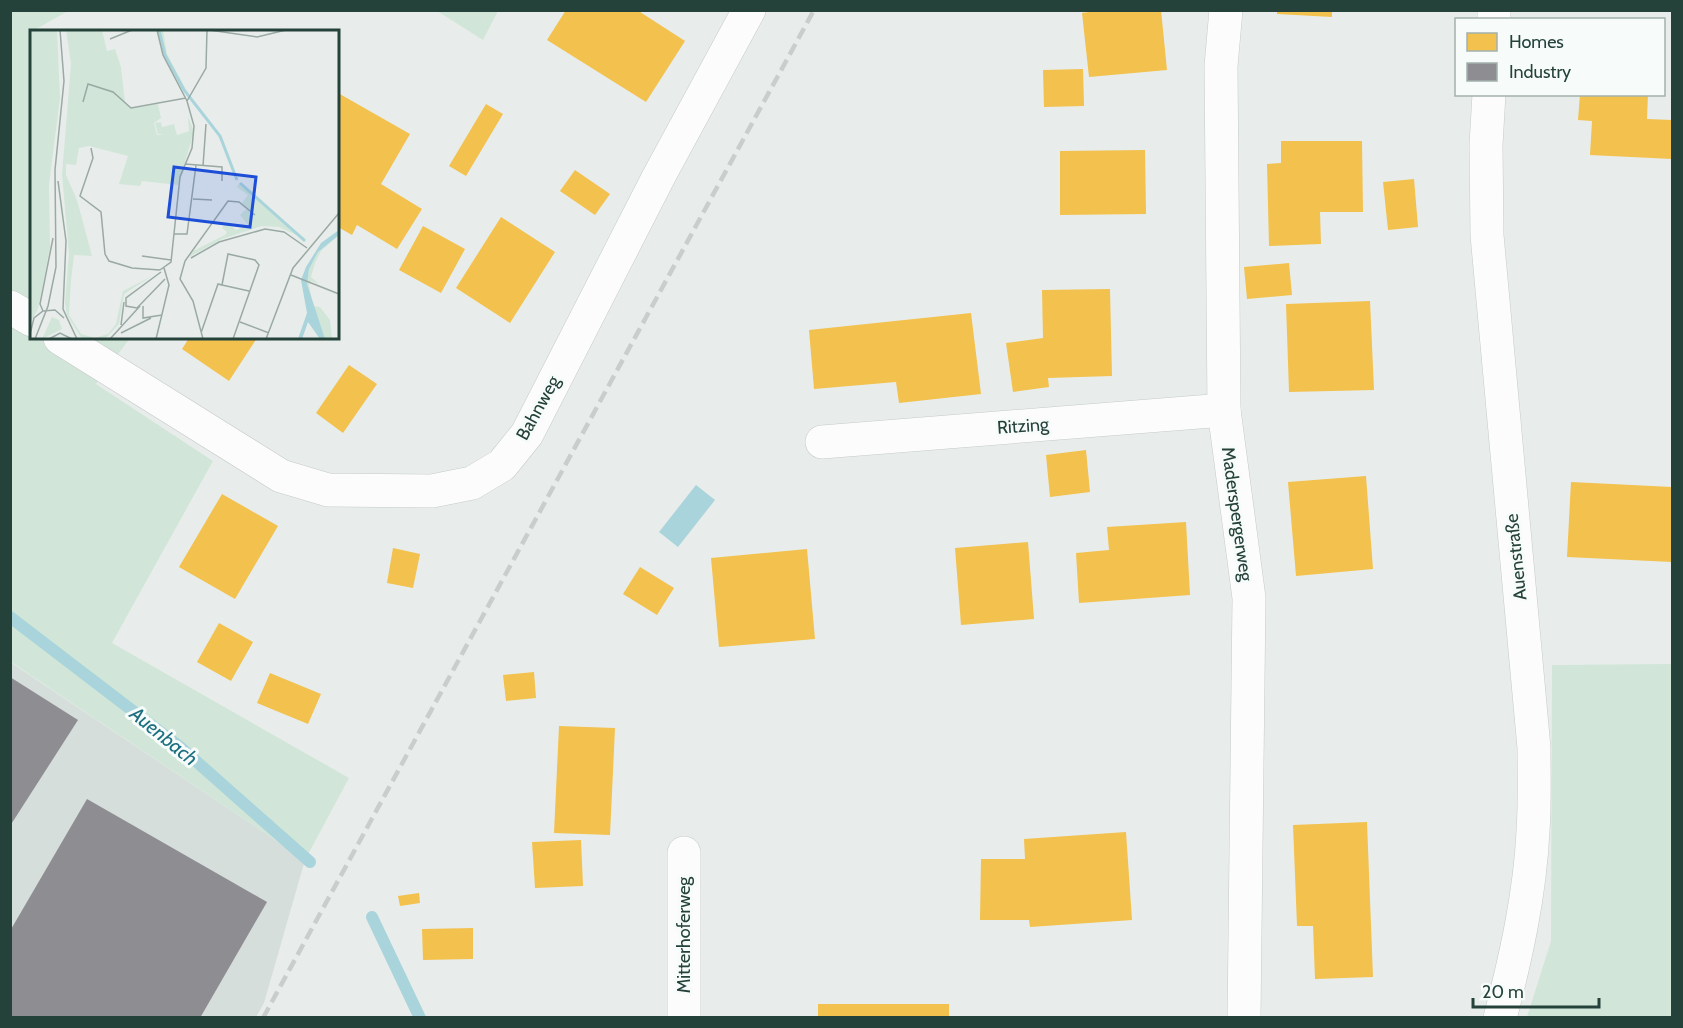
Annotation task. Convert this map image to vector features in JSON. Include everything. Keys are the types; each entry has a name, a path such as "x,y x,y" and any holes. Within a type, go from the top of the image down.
{"street":[{"name":"Bahnweg","path":"62,339 280,476 328,490 432,490 472,483 502,465 527,434 654,186 749,10"},
{"name":"Maderspergerweg","path":"1226,10 1221,66 1224,410 1249,598 1244,1017"},
{"name":"Auenstraße","path":"1489,96 1486,145 1487,235 1534,747 1533,832 1525,906 1514,965 1500,1017"},
{"path":"10,307 30,319"},
{"name":"Ritzing","path":"822,442 1224,410"},
{"name":"Mitterhoferweg","path":"684,853 684,1017"}],"shaded area":[{"path":"10,662 305,860 264,1003 256,1017 11,1017"}],"green space":[{"path":"10,11 68,11 34,30 30,30 29,33 30,339 129,339 96,384 213,461 112,643 349,778 305,860 11,662"},
{"path":"437,11 498,11 483,40"},
{"path":"1672,664 1672,1017 1527,1017 1551,941 1552,665"}],"water":[{"path":"696,485 715,500 678,547 659,532"}],"building: Homes":[{"path":"566,10 637,10 685,41 646,102 547,40"},
{"path":"1102,10 1161,10 1167,70 1089,77 1082,13"},
{"path":"1277,10 1332,10 1332,17 1277,14"},
{"path":"1083,69 1084,106 1044,107 1043,70"},
{"path":"339,94 410,134 381,184 422,209 397,249 357,225 352,235 339,228"},
{"path":"1580,96 1648,96 1647,119 1672,120 1672,159 1590,155 1592,121 1578,120"},
{"path":"486,104 503,114 466,176 449,166"},
{"path":"1281,141 1362,141 1363,212 1320,212 1321,244 1269,246 1267,164 1281,163"},
{"path":"1145,150 1146,214 1060,215 1060,151"},
{"path":"575,170 610,194 595,215 560,191"},
{"path":"1414,179 1418,227 1388,230 1383,182"},
{"path":"501,217 555,252 510,323 456,288"},
{"path":"423,226 465,249 441,293 399,270"},
{"path":"1289,263 1292,295 1247,299 1244,267"},
{"path":"1110,289 1112,376 1048,378 1049,387 1013,392 1006,343 1043,338 1042,290"},
{"path":"1370,301 1374,390 1289,392 1286,304"},
{"path":"971,313 981,394 899,403 896,382 814,389 809,330"},
{"path":"188,339 256,339 229,381 182,349"},
{"path":"349,365 377,384 343,433 316,413"},
{"path":"1086,450 1090,492 1050,497 1046,455"},
{"path":"1366,476 1373,569 1296,576 1288,482"},
{"path":"1571,482 1672,487 1672,562 1567,557"},
{"path":"222,494 278,526 235,599 179,567"},
{"path":"1186,522 1190,595 1079,603 1076,553 1109,550 1107,527"},
{"path":"1028,542 1034,619 961,625 955,548"},
{"path":"393,548 420,554 413,588 387,583"},
{"path":"807,549 815,639 719,647 711,558"},
{"path":"640,567 674,588 657,615 623,594"},
{"path":"219,623 253,642 231,681 197,662"},
{"path":"534,672 536,698 506,701 503,675"},
{"path":"270,673 321,694 308,724 257,703"},
{"path":"559,726 615,728 610,835 554,833"},
{"path":"1367,822 1373,977 1315,979 1313,926 1297,926 1293,825"},
{"path":"1126,832 1132,920 1030,927 1029,920 980,920 981,859 1025,859 1024,839"},
{"path":"581,840 583,886 535,888 532,842"},
{"path":"419,893 420,903 400,906 398,896"},
{"path":"473,928 473,959 423,960 422,929"},
{"path":"818,1004 949,1004 949,1018 818,1018"}],"building: Industry":[{"path":"10,677 78,720 10,826"},
{"path":"87,799 267,902 200,1018 10,1018 10,931"}],"waterway":[{"name":"Auenbach","path":"10,617 180,747 310,862"},
{"name":"Auenbach","path":"372,917 420,1018"}],"railway":[{"path":"263,1018 814,10"}]}
